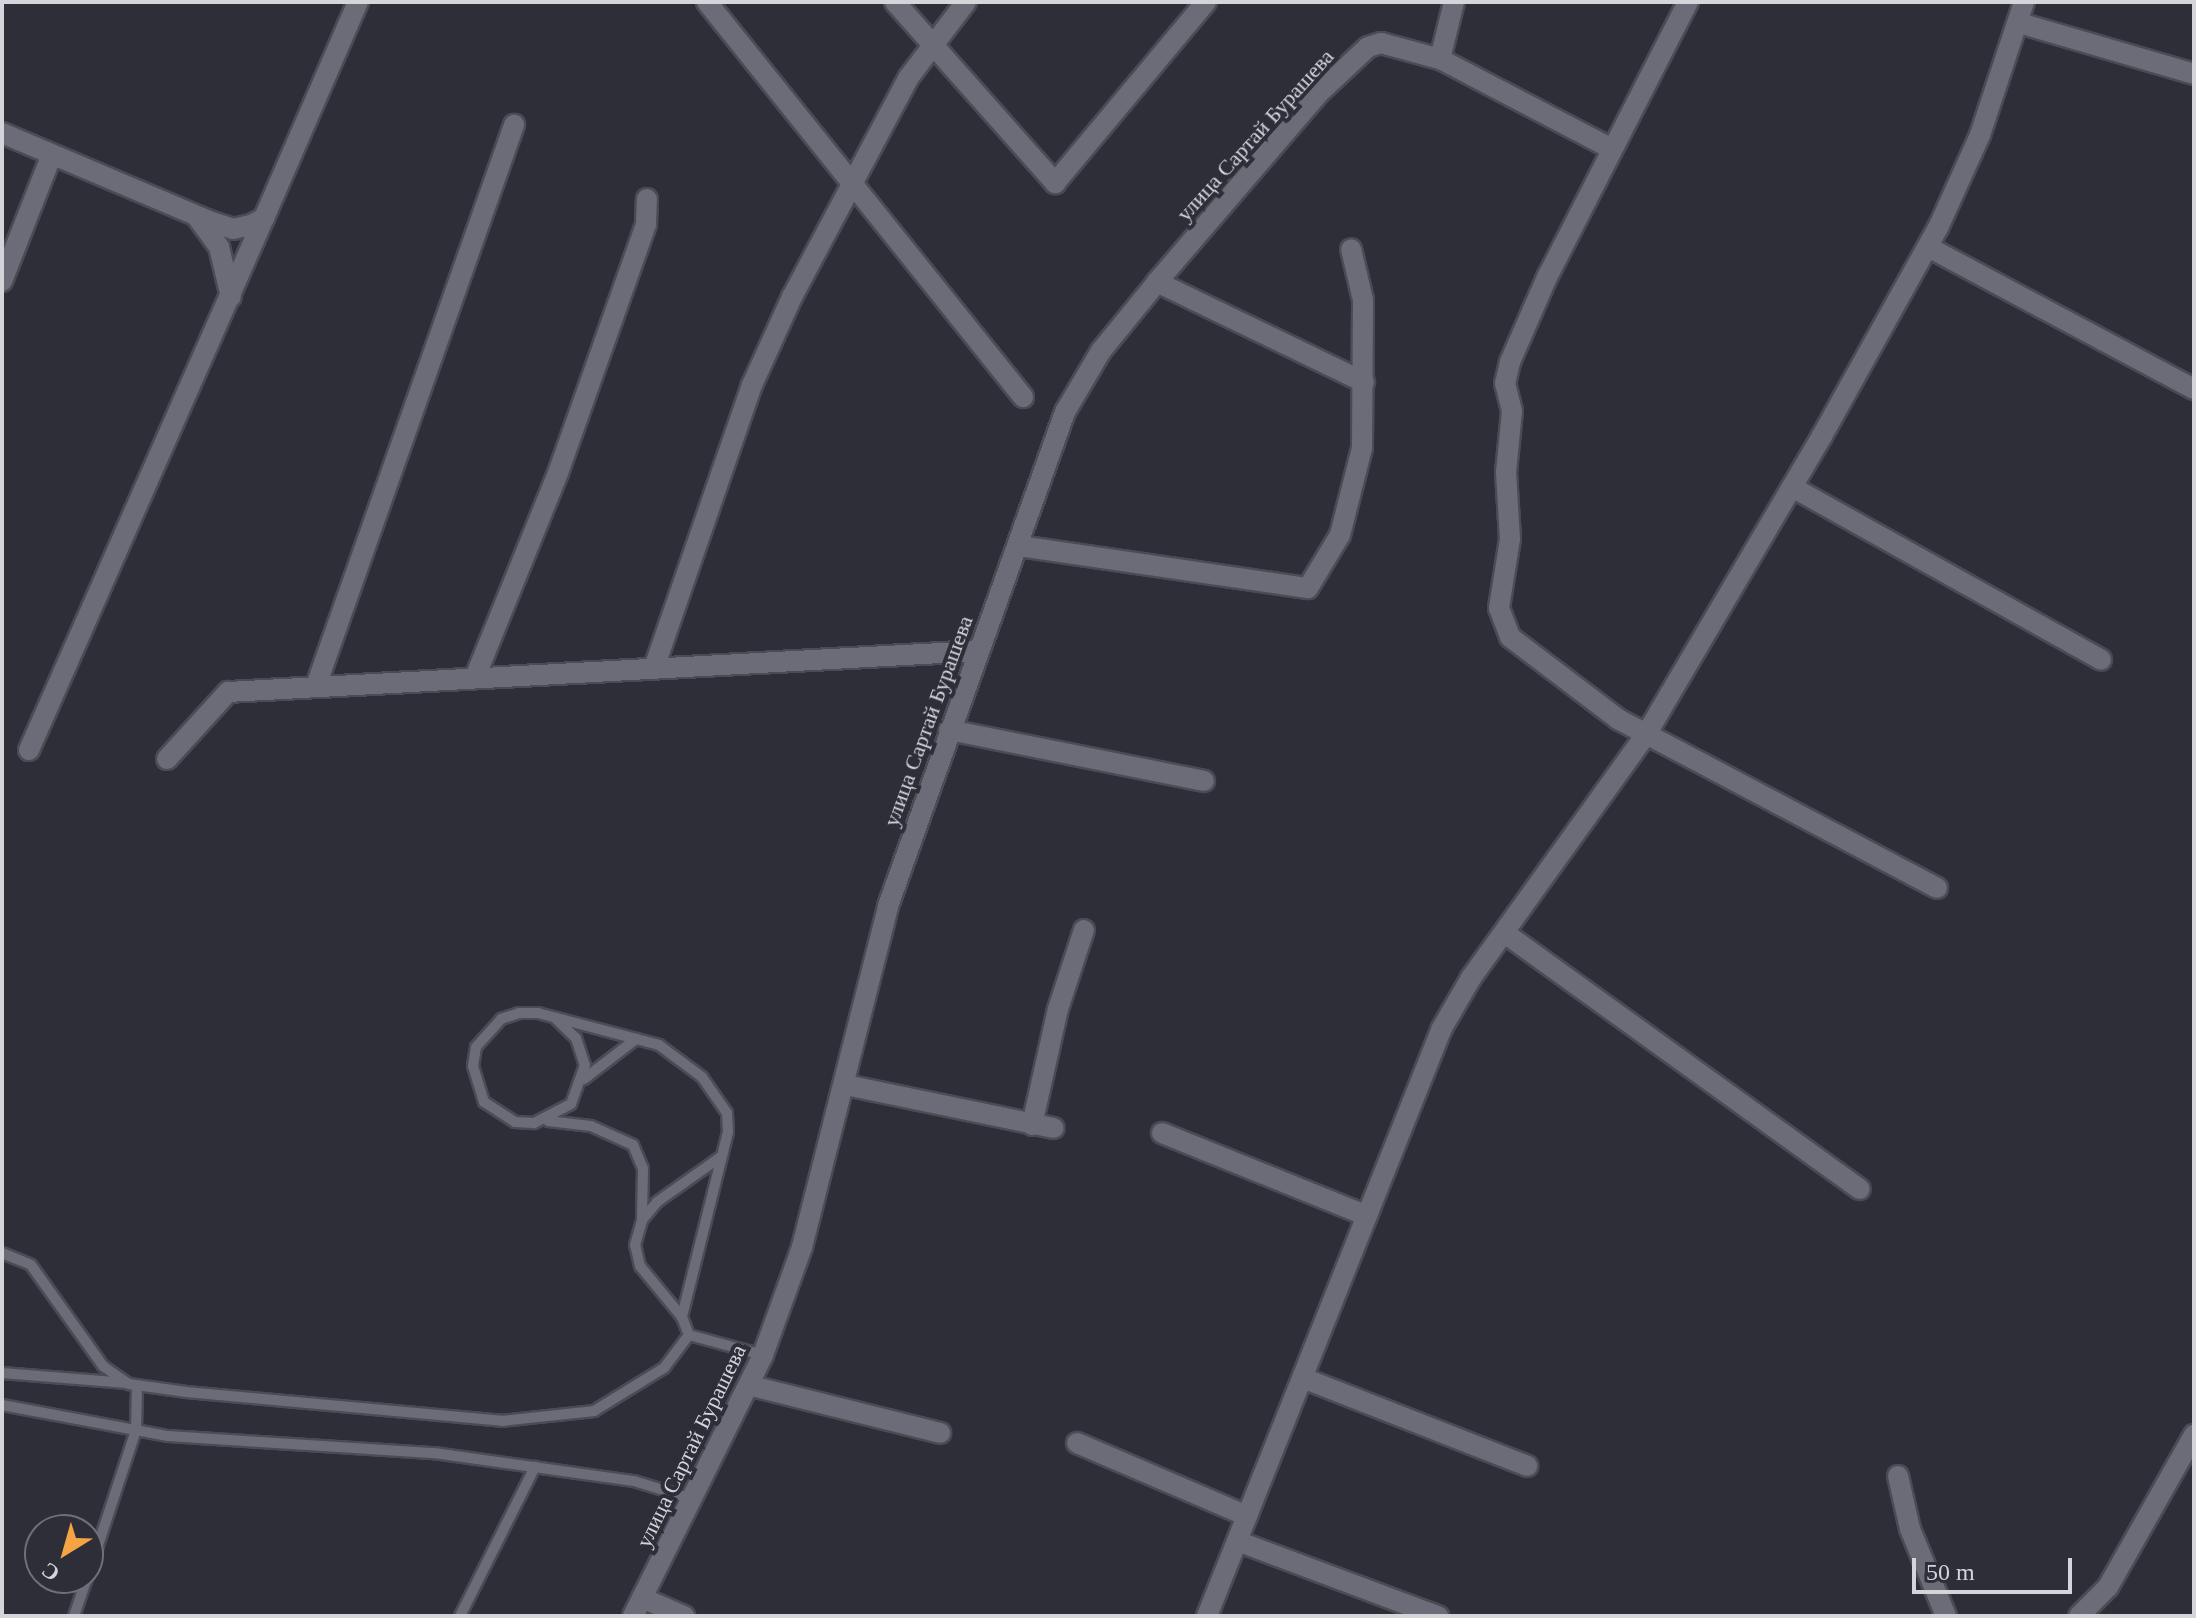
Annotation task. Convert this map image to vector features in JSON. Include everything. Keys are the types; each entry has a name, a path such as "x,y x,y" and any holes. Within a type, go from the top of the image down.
{"street":[{"path":"29,750 231,297 358,2"},
{"path":"707,2 832,153 850,183 1023,397"},
{"path":"895,2 1055,183 1206,2"},
{"path":"655,665 752,385 850,183 929,44 966,2"},
{"path":"1440,59 1454,2"},
{"path":"1688,2 1612,149 1510,362 1505,383 1512,411 1506,472 1510,539 1499,608 1510,637 1618,719 1937,888"},
{"path":"1207,1616 1442,1028 1647,733 1792,487 1928,247 1980,135 2024,2"},
{"path":"2019,23 2194,74"},
{"name":"улица Сартай Бурашева","path":"638,1607 752,1386 802,1247 846,1085 888,906 1065,412 1101,351 1319,93 1368,47 1381,43 1440,59 1612,149"},
{"path":"317,683 514,125"},
{"path":"2,133 233,229 264,218"},
{"path":"2,281 52,154"},
{"path":"476,675 558,473 646,224 647,199"},
{"path":"195,215 219,247 231,297"},
{"path":"1928,247 2194,389"},
{"path":"1019,546 1308,588 1340,535 1356,485 1364,382 1363,300 1351,249"},
{"path":"1157,282 1364,382"},
{"path":"1792,487 2101,660"},
{"path":"167,759 228,692 317,683 978,651"},
{"path":"949,730 1204,781"},
{"path":"1032,1125 1058,1009 1084,930"},
{"path":"1506,934 1860,1189"},
{"path":"846,1085 1054,1128"},
{"path":"1162,1133 1367,1216"},
{"path":"1303,1378 1527,1466"},
{"path":"752,1386 940,1433"},
{"path":"2092,1616 2194,1435"},
{"path":"1077,1443 1247,1516"},
{"path":"1898,1476 1910,1529 1946,1616"},
{"path":"1237,1541 1438,1616"},
{"path":"2079,1616 2107,1589"},
{"path":"638,1607 684,1616"}],"lane":[{"path":"682,1317 722,1156 727,1113 702,1077 659,1045 556,1019 519,1013 501,1019 476,1047 473,1066 480,1093 498,1115 515,1122 548,1121 591,1126 633,1145 643,1169 642,1220 635,1245 640,1266 682,1317 689,1335"},
{"path":"556,1019 582,1051 584,1079"},
{"path":"548,1121 571,1104 584,1079 636,1039"},
{"path":"642,1220 666,1194 722,1156"},
{"path":"2,1253 31,1265 103,1366 133,1384"},
{"path":"689,1335 763,1355"},
{"path":"2,1373 502,1421 594,1411 664,1368 689,1335"},
{"path":"104,1528 136,1430 133,1384"},
{"path":"2,1405 136,1430 434,1453 634,1481 694,1500"},
{"path":"460,1616 535,1467"},
{"path":"74,1616 82,1594"}]}
